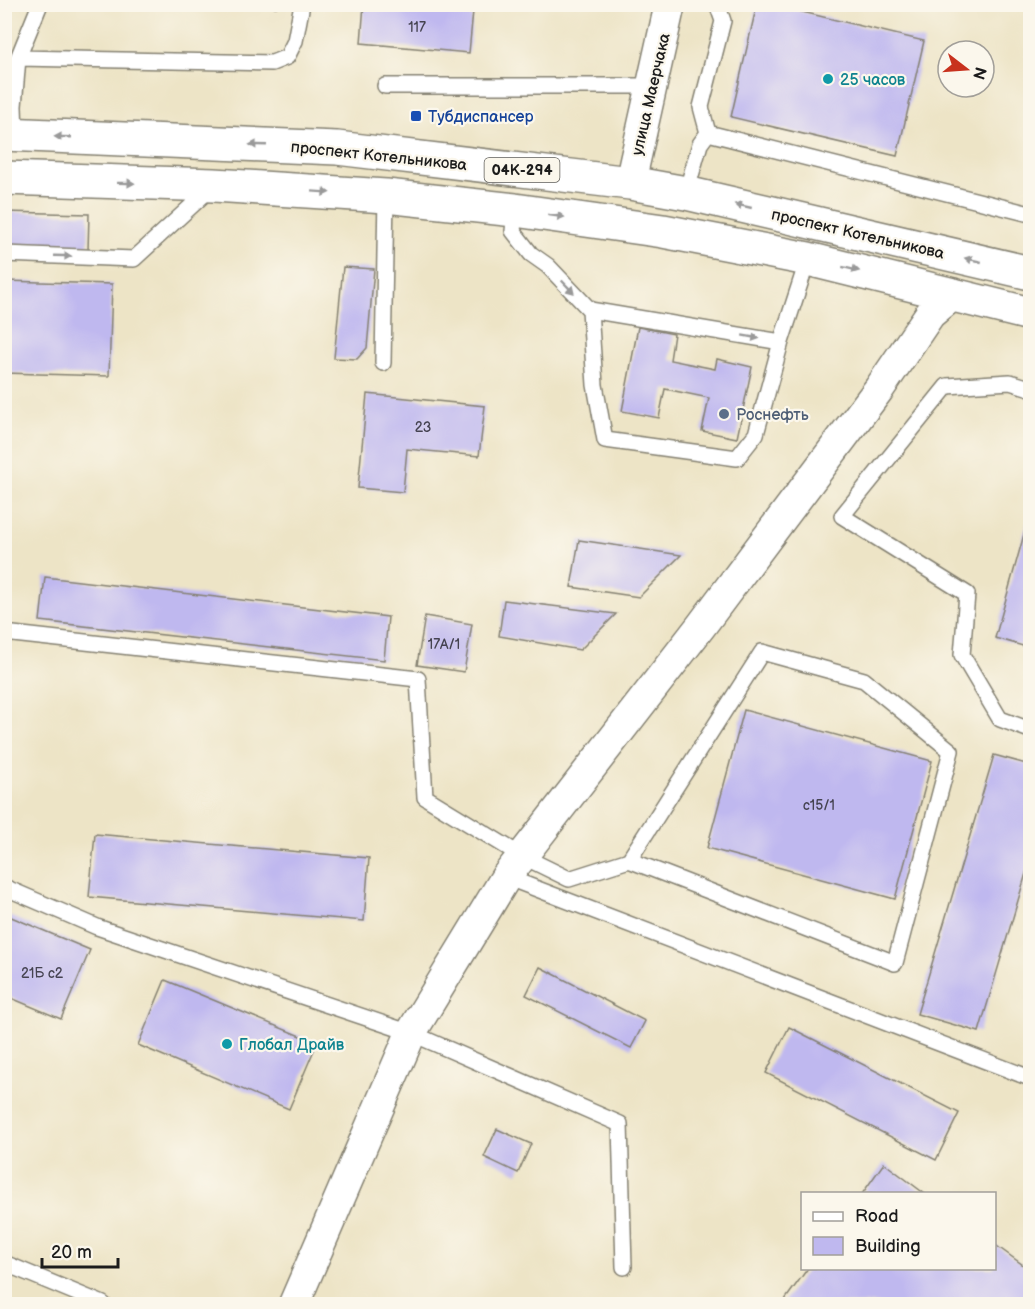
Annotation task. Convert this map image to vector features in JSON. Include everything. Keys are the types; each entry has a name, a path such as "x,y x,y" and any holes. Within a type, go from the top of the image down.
{"highway":[{"name":"проспект Котельникова","path":"10,135 337,148 630,183 686,193 1030,273"},
{"name":"04К-294","path":"4,178 214,185 386,196 515,210 663,231 808,259 1030,314"}],"street":[{"name":"улица Маерчака","path":"630,183 670,4"},
{"path":"294,1305 411,1033 514,867 701,626 879,389 930,314 954,294"}],"lane":[{"path":"10,135 18,58 40,4"},
{"path":"18,58 272,63 287,57 295,41 302,4"},
{"path":"708,133 701,108 723,21 717,4"},
{"path":"385,86 652,86"},
{"path":"686,193 700,144 708,133"},
{"path":"708,133 1030,214"},
{"path":"4,254 134,259 214,185"},
{"path":"383,363 386,196"},
{"path":"515,210 513,231 531,254 548,266 590,310 782,342"},
{"path":"590,310 596,385 605,440 738,458 756,434 808,259"},
{"path":"1030,388 1010,382 947,386 842,516 967,594 962,655 1000,719 1030,730"},
{"path":"4,633 418,679 425,797 514,867 1030,1078"},
{"path":"514,867 569,879 629,860 895,963 951,751 864,680 762,652 629,860"},
{"path":"4,887 97,927 411,1033 620,1124 624,1267"},
{"path":"4,1263 103,1305"}],"building":[{"path":"217,4 281,4 281,7 217,7"},
{"path":"364,4 423,4 423,6 473,11 469,53 361,43"},
{"name":"25 часов","path":"757,4 769,4 924,41 897,156 731,117"},
{"path":"4,212 89,214 88,251 4,249"},
{"path":"343,267 374,269 367,348 357,359 334,358"},
{"path":"4,281 112,284 109,376 4,373"},
{"path":"638,327 674,334 670,360 715,369 717,359 752,367 737,438 702,431 709,398 665,389 659,418 622,411"},
{"path":"367,394 485,406 479,456 407,449 403,492 358,488"},
{"path":"1030,513 1030,648 995,638"},
{"path":"579,540 681,555 639,597 571,587"},
{"path":"45,577 388,617 384,660 40,621"},
{"path":"504,600 616,614 580,650 499,636"},
{"path":"425,616 472,624 464,672 417,665"},
{"path":"744,710 932,761 895,899 707,848"},
{"path":"994,755 1030,765 1030,860 979,1032 917,1014"},
{"path":"95,834 369,858 364,921 89,897"},
{"path":"4,914 90,950 61,1019 4,995"},
{"path":"540,967 645,1021 631,1048 526,995"},
{"name":"Глобал Драйв","path":"165,980 317,1043 289,1109 138,1045"},
{"path":"789,1027 959,1113 936,1160 766,1073"},
{"path":"497,1129 531,1144 518,1173 484,1157"},
{"path":"884,1163 922,1192 863,1192"},
{"path":"996,1245 1030,1270 1030,1304 782,1304 807,1270 996,1270"}],"place":[{"name":"25 часов","path":"828,79"},
{"name":"Тубдиспансер","path":"416,116"},
{"name":"Роснефть","path":"724,414"},
{"name":"Глобал Драйв","path":"227,1044"}]}
